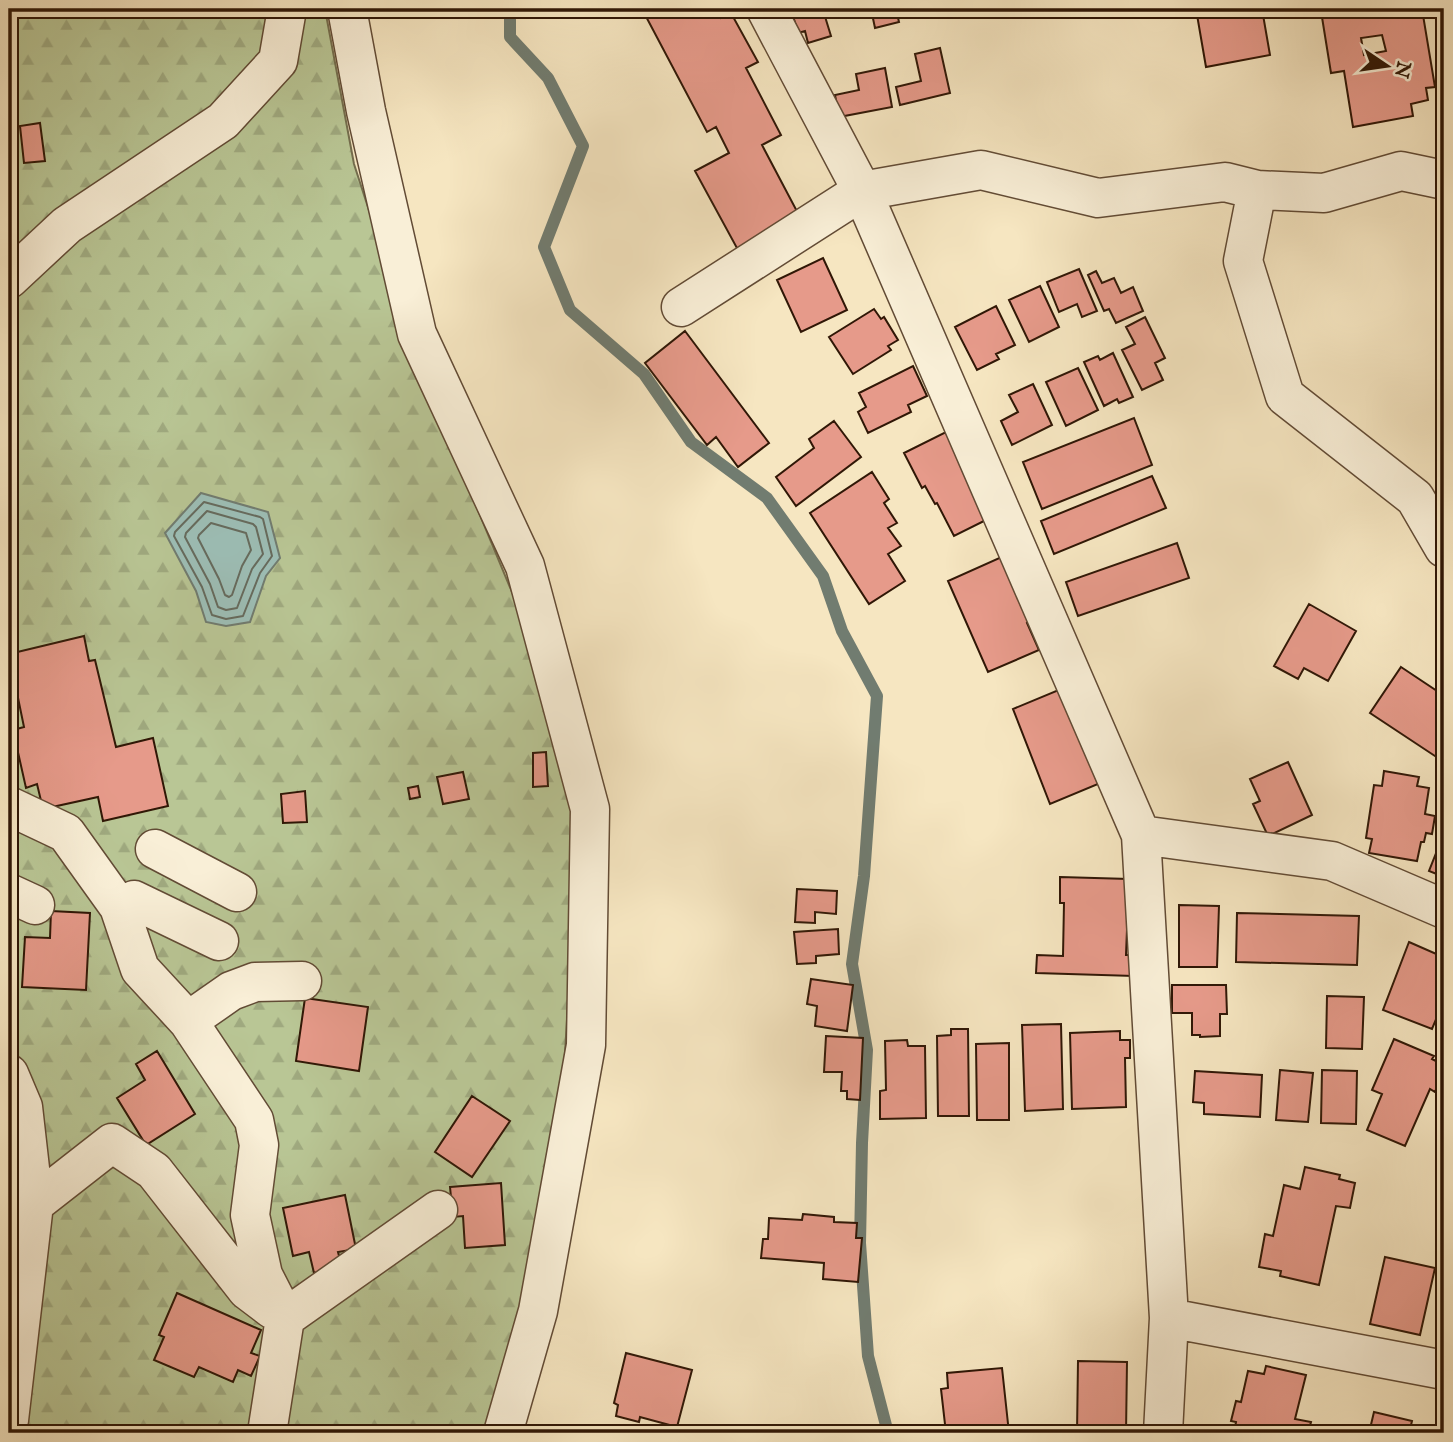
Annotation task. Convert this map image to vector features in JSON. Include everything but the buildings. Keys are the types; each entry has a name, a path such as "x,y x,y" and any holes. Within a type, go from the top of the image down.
{"street":[{"path":"9,279 67,225 223,121 278,61 287,9"},
{"path":"347,9 366,111 417,334 525,566 590,809 586,1045 538,1311 503,1433"},
{"path":"766,9 862,191 1141,835 1169,1318 1163,1433"},
{"path":"681,307 862,191 981,170 1098,198 1225,182 1257,190 1324,193 1401,171 1444,180"},
{"path":"1257,190 1243,261 1285,396 1430,498 1444,548"},
{"path":"9,806 66,833 126,904 219,942"},
{"path":"1141,835 1332,861 1444,909"},
{"path":"155,849 237,892"},
{"path":"126,904 197,871"},
{"path":"126,904 140,969 188,1021 254,1121 259,1145 250,1215 263,1275 285,1318 267,1433"},
{"path":"188,1021 231,991 255,982 302,981"},
{"path":"9,1074 23,1107 22,1211 9,1420"},
{"path":"22,1211 112,1143 155,1171 247,1290 285,1318"},
{"path":"285,1318 439,1210"},
{"path":"1169,1318 1444,1370"}],"green space":[{"path":"9,9 325,9 354,164 425,383 544,669 574,782 576,869 561,1120 528,1277 484,1433 9,1433"}],"water":[{"path":"201,493 268,512 280,558 266,576 250,622 226,626 206,622 196,591 165,533"}],"waterway":[{"path":"510,9 510,37 548,78 583,146 544,247 570,310 644,374 691,442 767,498 823,576 842,631 877,696 864,876 852,964 867,1050 860,1243 868,1356 888,1433"}]}
